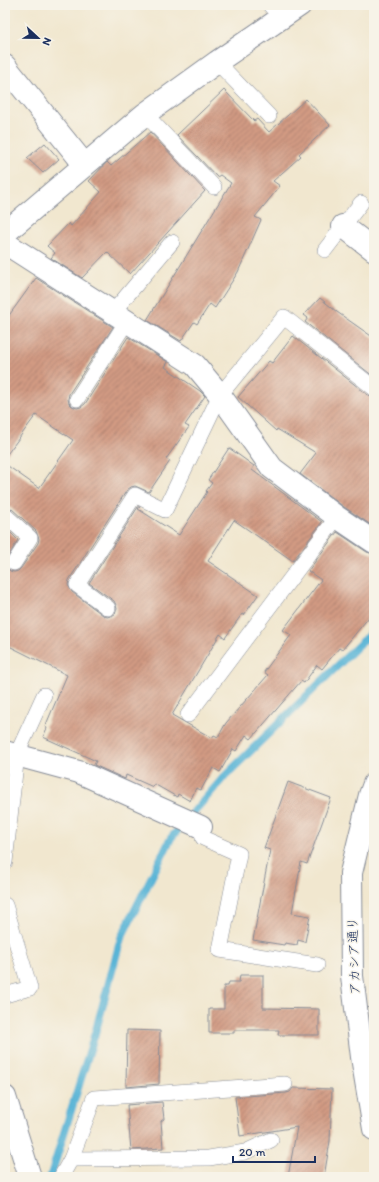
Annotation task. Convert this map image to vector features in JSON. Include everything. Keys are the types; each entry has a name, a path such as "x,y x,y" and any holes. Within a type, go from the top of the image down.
{"street":[{"path":"5,233 84,164 145,114 217,62 276,12 300,5"},
{"path":"5,66 84,164"},
{"path":"343,226 374,250"},
{"path":"5,243 194,365 220,394 272,468 337,518 374,542"},
{"path":"11,753 79,772 173,813 201,827"},
{"name":"アカシア通り","path":"374,784 351,873 352,976 362,1057 374,1129"},
{"path":"5,1097 30,1177"}],"lane":[{"path":"217,62 269,116"},
{"path":"145,114 214,187"},
{"path":"325,250 361,203"},
{"path":"77,399 120,317 172,242"},
{"path":"108,608 77,585 135,494 165,510 220,394 284,317 374,388"},
{"path":"5,515 30,538 14,563"},
{"path":"188,715 337,518"},
{"path":"5,862 11,753 44,696"},
{"path":"201,827 203,838 239,854 220,950 317,965"},
{"path":"5,905 30,988 5,995"},
{"path":"61,1177 71,1159 94,1098 285,1084"},
{"path":"71,1159 209,1158 245,1152 270,1140"}],"building":[{"path":"224,90 254,121 257,119 269,132 306,99 330,125 299,154 301,156 273,181 280,186 255,217 261,220 238,272 215,308 210,304 197,324 194,322 181,341 147,320 231,183 220,175 217,177 177,135"},
{"path":"150,132 205,191 130,274 107,252 82,278 51,258 55,253 47,246 69,223 71,226 101,192 89,181 107,162 111,166"},
{"path":"45,143 59,159 43,173 27,158"},
{"path":"36,278 113,327 69,394 69,403 72,406 77,408 85,404 128,337 168,362 165,367 205,396 185,425 189,427 166,459 170,461 149,492 135,486 127,490 69,580 68,585 72,592 103,615 107,617 115,614 117,609 114,601 89,583 138,507 140,507 138,509 179,535 207,492 206,491 212,483 208,480 229,448 254,466 252,470 322,522 293,561 234,520 208,561 258,595 225,638 220,634 172,715 212,738 214,735 218,737 226,723 268,675 264,672 291,635 283,630 321,580 308,571 337,532 367,552 374,554 374,611 342,650 339,648 322,669 317,665 304,683 301,681 251,739 246,735 236,751 233,749 220,772 213,768 201,790 196,788 190,801 178,794 177,797 154,784 153,787 126,775 125,779 94,765 96,761 43,737 47,728 45,727 67,675 5,644 5,562 6,567 10,571 18,571 38,543 39,539 36,531 11,508 5,506 5,464 39,488 73,440 36,415 5,457 5,321"},
{"path":"320,298 374,338 374,377 305,322 308,318 304,315"},
{"path":"293,336 368,395 374,397 374,527 344,507 300,474 316,453 277,429 276,431 238,397 269,361 272,363"},
{"path":"5,527 18,540 5,562"},
{"path":"288,782 331,798 307,864 301,862 292,913 310,916 305,942 298,940 297,945 285,943 284,945 253,940 270,850 264,848"},
{"path":"240,975 263,975 263,1008 319,1009 319,1035 278,1035 279,1030 234,1030 234,1033 209,1033 209,1009 224,1009 224,986 228,986 229,982 239,982"},
{"path":"127,1030 160,1031 159,1084 126,1087"},
{"path":"293,1088 332,1089 330,1141 324,1177 288,1177 297,1127 240,1136 235,1097 286,1093 290,1092"},
{"path":"162,1102 164,1119 161,1121 163,1148 131,1150 127,1105"}],"waterway":[{"path":"51,1175 96,1030 121,938 171,838 224,777 368,636 374,628"}]}
